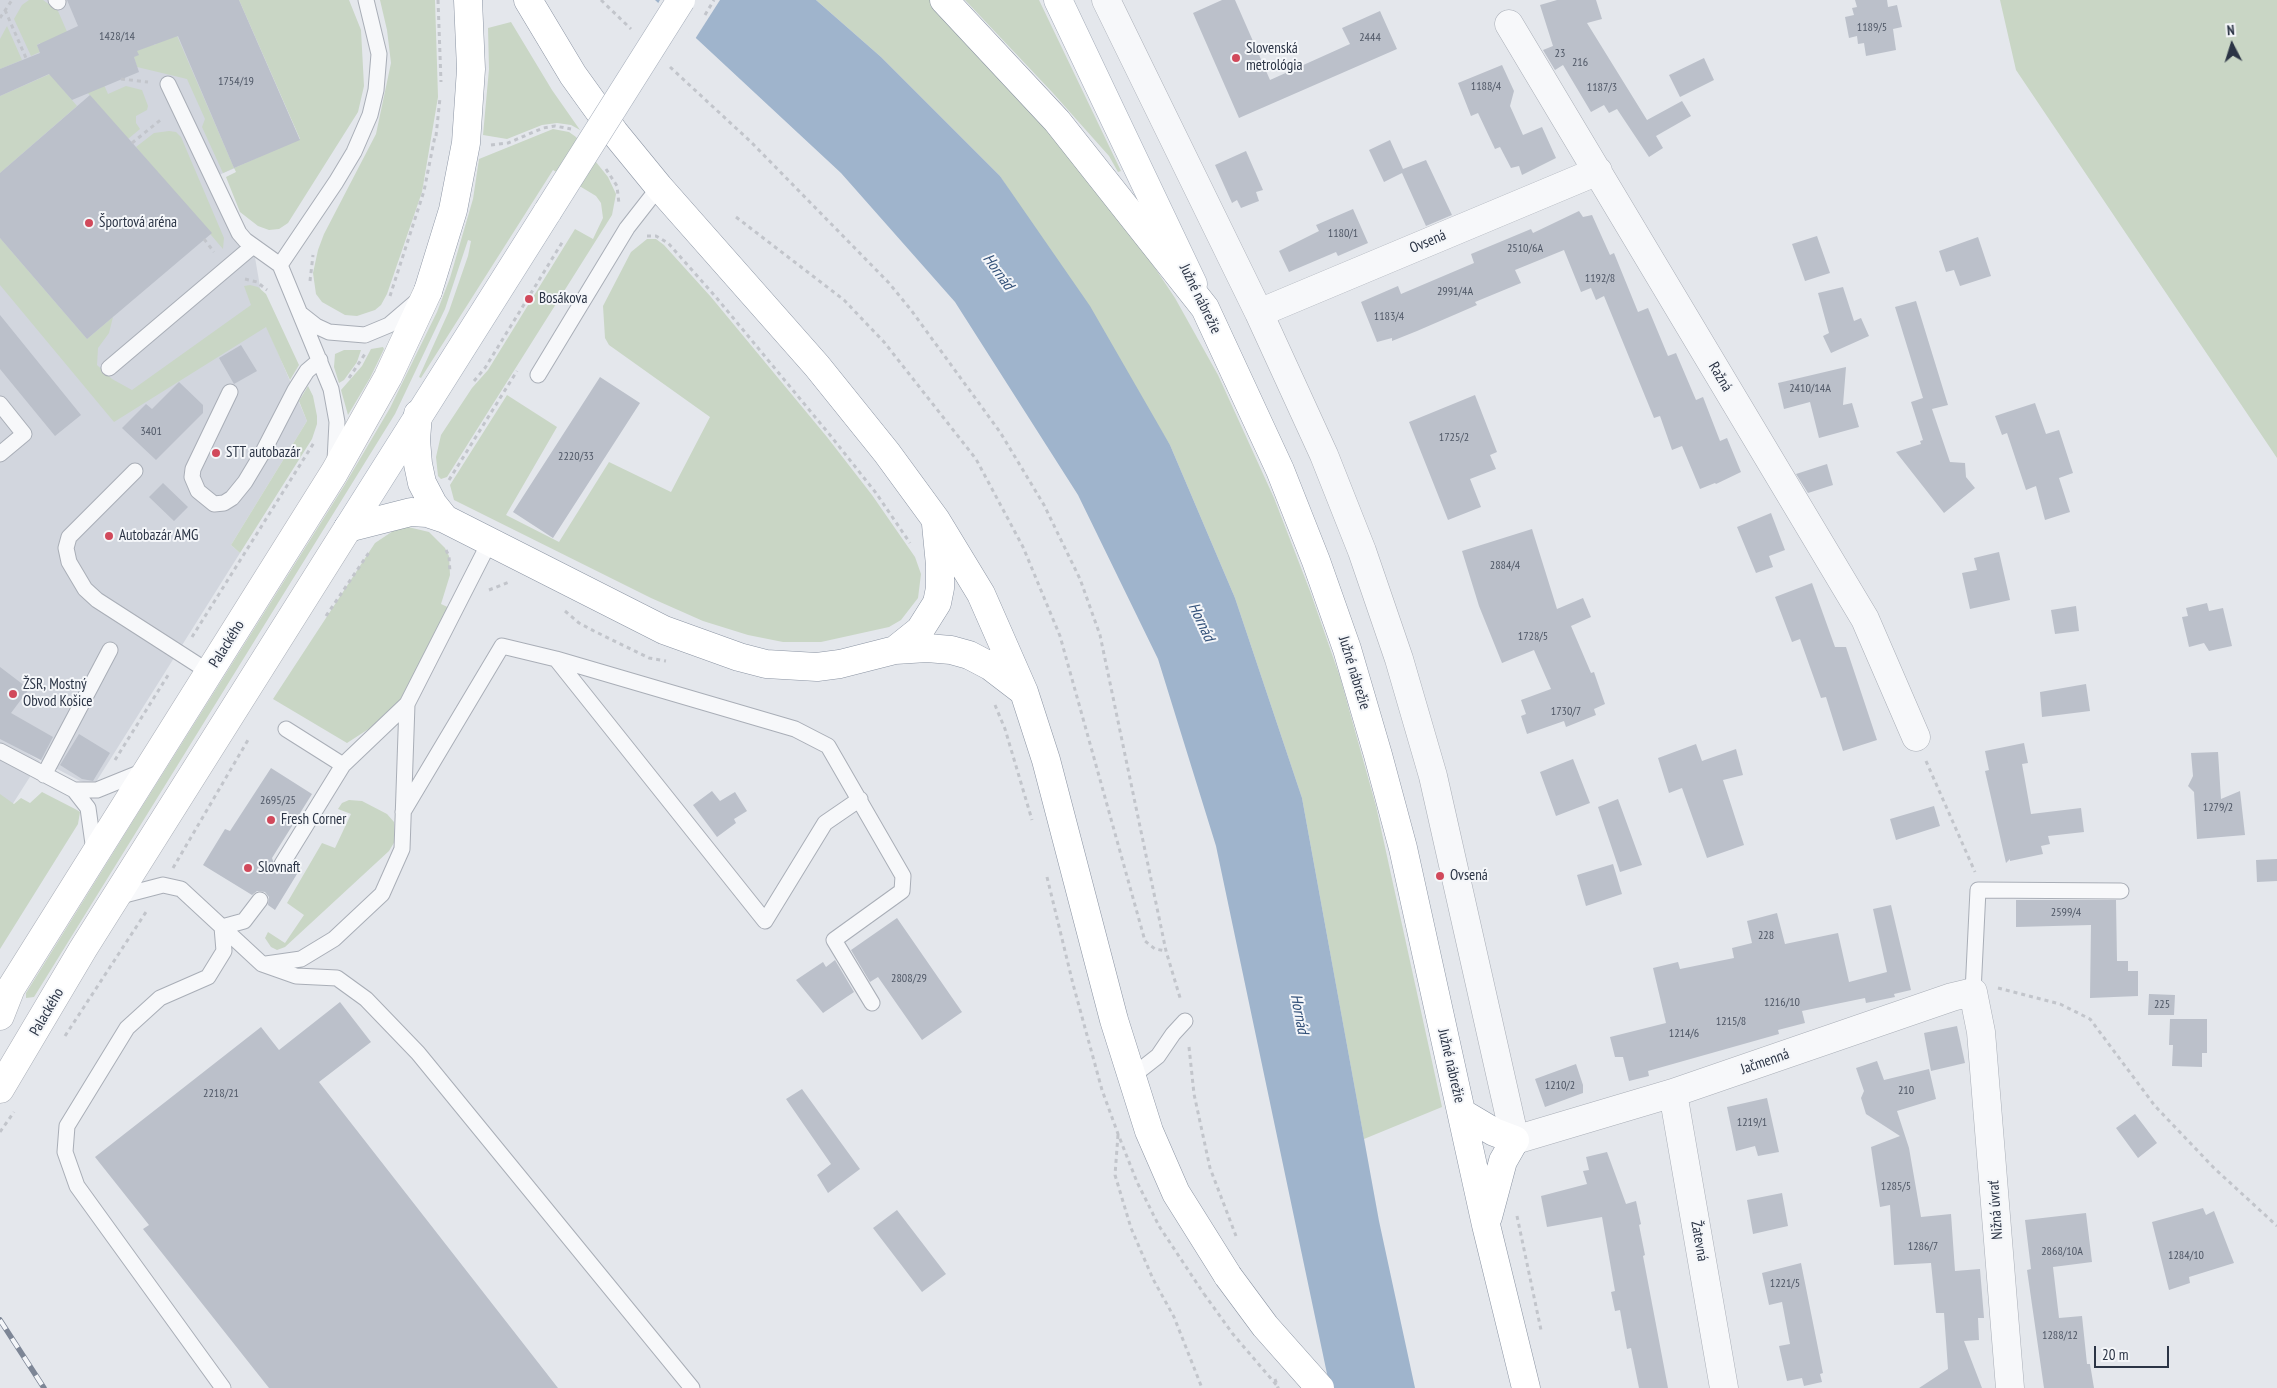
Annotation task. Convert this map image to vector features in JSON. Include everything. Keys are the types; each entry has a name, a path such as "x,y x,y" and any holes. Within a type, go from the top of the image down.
{"main road":[{"name":"Palackého","path":"0,1016 6,994 334,473 388,377 428,291 453,210 466,143 470,109 468,0"},
{"name":"Palackého","path":"0,1089 115,897 681,0"},
{"path":"944,0 1058,121 1204,308"},
{"name":"Južné nábrežie","path":"1058,0 1280,470 1316,561 1347,649 1403,848 1486,1225 1526,1388"},
{"path":"532,7 573,75 659,187 828,380 887,453 936,520 981,594 1024,692 1060,808 1130,1078 1149,1131 1176,1193 1228,1276 1265,1326 1320,1388"},
{"path":"418,414 416,440 422,483 433,504 443,531"},
{"path":"348,528 411,512 428,513 443,531 488,543 664,630 739,657 775,665 817,667 840,664 895,650 927,648 951,650 968,655 990,666 1024,692"},
{"path":"895,650 920,630 937,603 940,588 940,565 936,520"},
{"path":"1462,1113 1494,1132 1515,1140 1502,1161 1486,1225"}],"street":[{"path":"1113,3 1324,455 1362,551 1399,658 1443,815 1515,1140"},
{"name":"Ražná","path":"1509,24 1865,619 1916,738"},
{"name":"Ovsená","path":"1259,313 1598,171"},
{"name":"Jačmenná","path":"1515,1140 1674,1093 1952,997 1973,992"},
{"name":"Nižná úvrať","path":"1973,992 1982,1032 2010,1388"},
{"name":"Žatevná","path":"1674,1093 1724,1388"}],"lane":[{"path":"280,265 336,182 354,152 370,115 376,90 379,54 366,0"},
{"path":"168,84 232,220 240,233 253,246 280,265 302,315 330,389 337,422 334,473"},
{"path":"538,375 620,240 659,187"},
{"path":"109,368 253,246"},
{"path":"302,315 316,326 329,332 365,335 389,325 428,291"},
{"path":"230,392 193,469 192,477 198,491 214,504 224,503 232,498 245,482 295,390 307,371 320,360"},
{"path":"0,404 24,434 0,454"},
{"path":"135,472 69,537 66,548 69,562 85,589 98,600 209,672"},
{"path":"282,864 343,765 407,704 488,543"},
{"path":"404,812 502,646 556,659 795,730 828,746 903,876 902,892 834,940 872,1003"},
{"path":"44,775 110,650"},
{"path":"556,659 765,921 825,823 860,799"},
{"path":"262,964 301,959 334,940 382,894 402,849 407,704"},
{"path":"286,728 343,765"},
{"path":"0,751 74,790 84,801 90,816 94,856"},
{"path":"74,790 96,790 148,769"},
{"path":"115,897 162,885 181,889 189,894 262,964 296,976 337,978 366,998 418,1053 692,1388"},
{"path":"1973,992 1978,890 2121,891"},
{"path":"222,927 244,921 260,900"},
{"path":"222,927 224,951 208,977 160,998 127,1028 67,1126 65,1152 78,1186 223,1388"},
{"path":"1130,1078 1158,1056 1173,1034 1186,1021"}],"path":[{"path":"0,18 12,0"},
{"path":"438,0 441,41"},
{"path":"601,0 635,33"},
{"path":"5,10 26,58"},
{"path":"663,60 751,142 889,283 911,310 1000,432 1044,505 1080,580 1100,635 1142,844 1166,951 1186,1021 1194,1094 1210,1168 1237,1239"},
{"path":"122,79 168,84"},
{"path":"132,143 178,106"},
{"path":"389,299 424,192 435,136"},
{"path":"469,386 485,368 567,235"},
{"path":"620,240 631,248 646,236 656,236 668,243 715,296 830,435 876,493 913,548"},
{"path":"311,287 310,270 316,248"},
{"path":"228,267 248,281 264,286 270,293"},
{"path":"330,389 342,385 352,375 366,352 365,335"},
{"path":"96,790 256,538 315,440"},
{"path":"443,531 449,556 448,582"},
{"path":"321,624 375,543"},
{"path":"66,1034 162,885 253,732"},
{"path":"1916,738 1975,871 1978,890"},
{"path":"1973,992 1988,988 2002,988 2060,1004 2090,1020 2155,1106 2214,1168 2277,1226"},
{"path":"1118,1134 1114,1175 1131,1228 1153,1279 1174,1317 1202,1388"},
{"path":"1204,1294 1232,1333 1278,1388"},
{"path":"1275,1378 1278,1388"}],"shaded area":[{"path":"0,0 239,0 300,140 212,178 253,246 267,327 307,421 231,545 240,553 96,782 87,783 80,781 25,752 40,761 0,824"}],"green space":[{"path":"29,0 43,0 58,11 68,34 41,46 40,43 37,45 40,52 31,56 14,19 22,5"},
{"path":"239,0 349,0 361,30 364,86 358,112 288,223 279,229 269,230 258,226 240,212 226,177 236,172 234,168 300,139"},
{"path":"380,0 435,0 438,97 422,192 387,294 381,305 375,310 357,316 345,315 322,302 316,294 313,273 324,234 376,134 391,63 387,30"},
{"path":"816,0 931,0 1015,89 1125,223 1175,298 1218,375 1274,498 1310,591 1340,677 1376,806 1442,1107 1364,1139 1302,798 1235,598 1170,445 1000,176 881,57"},
{"path":"965,0 1039,0 1121,171 1118,172 1109,156 1052,92"},
{"path":"2000,0 2277,0 2277,458 2016,70"},
{"path":"511,22 552,90 580,130 571,125 557,123 542,125 507,139 483,135 489,69 488,28"},
{"path":"172,24 234,168 223,173 202,127 205,119 187,79 137,67 134,57 137,51 150,38 153,45 155,45"},
{"path":"7,26 22,60 0,69 0,39"},
{"path":"50,74 77,106 0,173 0,96"},
{"path":"101,78 108,94 126,86 142,90 148,106 147,110 136,116 136,123 140,129 128,139 80,84"},
{"path":"553,129 569,132 576,137 608,177 616,194 612,215 447,477 441,479 438,476 436,457 441,435 472,388 488,370 575,229 593,239 603,218 601,203 596,196 553,170 421,378 419,377 449,311 468,256 471,241 468,240 445,309 395,414 34,997 26,998 26,993 344,486 390,408 437,312 450,278 473,199 479,159"},
{"path":"176,132 181,137 224,238 223,249 136,147 154,133"},
{"path":"0,238 87,339 113,317 109,333 98,348 97,365 112,379 132,390 251,305 244,286 250,285 258,287 266,294 299,365 290,380 266,327 114,422 0,285"},
{"path":"647,239 656,239 664,245 711,297 827,437 872,495 915,557 921,574 918,598 901,620 889,627 821,642 783,642 748,635 703,621 651,598 454,500 450,485 507,395 557,427 506,515 559,542 609,462 671,492 710,417 609,345 605,338 603,306 631,252"},
{"path":"383,347 384,349 370,378 348,415 341,390 362,366 371,349"},
{"path":"344,350 361,350 357,362 344,380 339,383 334,367 335,354"},
{"path":"308,386 313,396 317,416 317,424 312,439 240,553 231,545 307,421 299,401"},
{"path":"408,527 429,532 445,548 449,556 450,575 441,604 456,611 407,704 347,743 273,699 375,543 396,529"},
{"path":"42,792 80,812 78,824 0,949 0,794 14,804 21,798 30,803"},
{"path":"349,800 362,801 387,814 394,822 395,841 389,851 285,947 277,950 271,947 265,938 268,932 285,943 304,915 287,903 322,843 335,848 351,814 338,809 342,803"}],"water":[{"name":"Hornád","path":"655,0 816,0 881,57 1000,176 1090,306 1170,445 1235,598 1302,798 1379,1221 1415,1388 1330,1388 1216,846 1158,659 1078,495 955,302 841,173"}],"pier":[{"path":"660,0 720,0 695,39 657,5"}],"building":[{"path":"67,0 239,0 300,140 234,168 178,36 137,51 139,55 134,57 139,72 72,100 49,74 0,96 0,69 40,53 37,45 78,26"},
{"path":"1222,0 1235,0 1270,80 1350,44 1342,28 1380,11 1397,49 1239,118 1193,13"},
{"path":"1557,0 1596,0 1602,19 1587,23 1647,120 1682,101 1691,116 1656,136 1663,148 1649,157 1617,109 1609,113 1604,105 1591,112 1563,65 1555,70 1543,50 1553,46 1540,5"},
{"path":"1855,0 1887,0 1888,7 1897,5 1902,27 1893,29 1896,50 1866,56 1864,43 1858,44 1857,36 1849,38 1845,17 1854,15 1852,8 1857,7"},
{"path":"1704,58 1714,80 1680,97 1669,75"},
{"path":"1502,65 1514,91 1510,106 1523,135 1542,127 1556,158 1522,175 1519,166 1511,168 1500,147 1495,149 1478,113 1471,116 1458,83"},
{"name":"Športová aréna","path":"90,95 212,233 87,339 0,238 0,173"},
{"path":"1390,140 1403,169 1426,160 1452,215 1426,226 1402,173 1384,182 1369,150"},
{"path":"1246,151 1263,190 1256,192 1259,201 1241,208 1237,200 1232,203 1215,165"},
{"path":"1353,209 1368,243 1338,256 1336,252 1289,272 1279,251 1319,231 1316,225"},
{"path":"1579,211 1583,217 1592,215 1610,255 1614,253 1638,312 1648,308 1668,356 1676,353 1696,400 1703,397 1720,441 1727,438 1741,472 1716,484 1700,489 1682,446 1672,450 1660,416 1654,418 1604,296 1596,300 1591,288 1581,292 1564,250 1515,270 1521,283 1475,302 1477,305 1392,341 1392,338 1377,342 1361,302 1398,286 1401,294 1474,263 1471,254 1531,229 1533,233"},
{"path":"1817,236 1830,273 1805,281 1792,244"},
{"path":"1978,237 1991,276 1960,286 1954,270 1946,272 1939,251"},
{"path":"1843,287 1854,321 1861,318 1869,336 1831,353 1823,336 1829,333 1818,293"},
{"path":"1916,301 1948,405 1932,409 1950,462 1965,463 1966,477 1975,488 1944,513 1896,452 1921,444 1920,441 1923,440 1911,402 1923,398 1895,307"},
{"path":"0,315 81,415 55,436 0,369"},
{"path":"241,345 257,371 234,384 219,358"},
{"path":"1846,367 1843,405 1852,403 1859,427 1819,438 1810,402 1784,409 1778,383"},
{"path":"600,377 640,403 553,538 513,512"},
{"path":"179,382 203,405 203,413 156,460 122,428 146,404 152,409"},
{"path":"1475,395 1497,452 1490,455 1496,469 1470,479 1481,507 1448,520 1409,422"},
{"path":"2035,403 2046,434 2059,430 2073,473 2059,478 2070,512 2045,520 2036,486 2026,490 2007,433 2002,435 1995,416"},
{"path":"1827,464 1833,485 1808,493 1796,474"},
{"path":"163,483 188,507 174,521 149,497"},
{"path":"1771,513 1785,550 1769,556 1773,567 1756,573 1737,527"},
{"path":"1532,529 1557,609 1583,598 1591,617 1571,626 1591,673 1594,672 1605,704 1594,709 1596,715 1566,727 1564,721 1527,734 1521,716 1526,714 1521,700 1551,689 1534,650 1502,663 1479,606 1462,551"},
{"path":"1999,552 2010,600 1970,609 1962,573 1977,570 1974,558"},
{"path":"1812,583 1835,647 1846,647 1877,740 1843,751 1826,697 1821,698 1800,639 1792,642 1775,597"},
{"path":"2207,603 2209,611 2223,608 2232,646 2209,651 2204,643 2189,647 2182,617 2188,616 2186,608"},
{"path":"2076,606 2079,631 2055,634 2051,610"},
{"path":"0,667 29,689 11,713 53,737 41,760 0,739"},
{"path":"2086,684 2090,711 2042,717 2040,692"},
{"path":"79,734 110,753 93,781 82,779 60,765"},
{"path":"2024,743 2028,763 2022,764 2031,814 2081,808 2084,832 2048,836 2050,844 2041,846 2043,854 2010,861 2010,859 2006,863 1985,771 1989,770 1985,751"},
{"path":"1696,744 1702,761 1736,749 1743,775 1723,780 1744,845 1707,858 1682,788 1669,793 1658,758"},
{"path":"2218,752 2221,799 2240,791 2245,835 2197,839 2194,792 2188,786 2193,776 2191,753"},
{"path":"1573,759 1590,803 1556,816 1540,772"},
{"path":"271,768 312,794 272,858 277,872 282,873 290,869 297,874 275,910 268,905 269,897 265,892 257,891 252,895 203,865 225,829 230,831"},
{"path":"712,791 720,801 735,792 747,811 734,819 736,823 717,837 693,805"},
{"path":"1618,799 1642,865 1620,872 1598,807"},
{"path":"1934,806 1940,826 1896,840 1890,819"},
{"path":"2277,859 2277,881 2257,882 2256,860"},
{"path":"1613,864 1622,894 1586,906 1577,875"},
{"path":"2016,900 2116,900 2117,961 2128,961 2128,971 2138,971 2138,996 2090,998 2091,925 2016,927"},
{"path":"1891,905 1911,990 1894,994 1895,997 1866,1003 1865,998 1802,1011 1805,1023 1778,1030 1779,1034 1648,1071 1649,1076 1629,1081 1623,1057 1615,1057 1610,1037 1666,1023 1653,968 1678,962 1680,969 1734,958 1732,948 1752,943 1747,921 1777,913 1785,944 1838,933 1849,982 1887,972 1873,909"},
{"path":"897,918 962,1012 922,1040 878,977 870,982 851,950"},
{"path":"835,960 854,992 823,1013 796,980 823,962 826,967"},
{"path":"2149,994 2175,995 2174,1015 2148,1015"},
{"path":"340,1002 371,1042 319,1082 558,1388 269,1388 143,1229 149,1225 95,1157 261,1027 279,1050"},
{"path":"2170,1019 2207,1019 2207,1053 2202,1053 2202,1067 2172,1066 2173,1045 2169,1045"},
{"path":"1957,1026 1965,1063 1931,1071 1924,1033"},
{"path":"1877,1061 1884,1080 1929,1069 1936,1099 1897,1111 1909,1148 1921,1217 1951,1214 1955,1271 1980,1269 1984,1318 1978,1318 1979,1340 1964,1341 1982,1388 1919,1388 1948,1369 1944,1313 1936,1313 1931,1263 1894,1265 1890,1205 1880,1207 1871,1147 1900,1136 1866,1114 1861,1098 1864,1091 1856,1068"},
{"path":"1576,1064 1583,1085 1583,1093 1545,1107 1535,1079"},
{"path":"802,1089 860,1169 828,1193 817,1175 831,1164 786,1099"},
{"path":"1767,1098 1779,1152 1758,1156 1755,1146 1736,1151 1727,1107"},
{"path":"2135,1114 2157,1143 2138,1158 2116,1128"},
{"path":"1607,1152 1626,1204 1636,1201 1645,1255 1643,1256 1668,1388 1639,1388 1631,1348 1627,1349 1620,1310 1615,1311 1611,1292 1615,1291 1602,1217 1547,1227 1541,1196 1587,1184 1583,1171 1589,1170 1586,1157"},
{"path":"1782,1193 1788,1226 1753,1234 1747,1200"},
{"path":"2203,1208 2206,1215 2214,1211 2234,1263 2189,1277 2190,1283 2169,1290 2152,1222"},
{"path":"897,1210 946,1274 922,1292 873,1228"},
{"path":"2086,1213 2092,1262 2053,1267 2059,1318 2082,1316 2087,1364 2090,1364 2094,1388 2044,1388 2027,1270 2031,1269 2025,1220"},
{"path":"1801,1263 1823,1373 1820,1374 1822,1382 1804,1386 1802,1378 1787,1381 1779,1346 1790,1344 1782,1302 1769,1305 1762,1273"}],"railway":[{"path":"0,1320 44,1388"}],"place":[{"name":"Slovenská metrológia","path":"1236,58"},
{"name":"Športová aréna","path":"89,223"},
{"name":"Bosákova","path":"529,299"},
{"name":"STT autobazár","path":"216,453"},
{"name":"Autobazár AMG","path":"109,536"},
{"name":"ŽSR, Mostný Obvod Košice","path":"13,694"},
{"name":"Fresh Corner","path":"271,820"},
{"name":"Slovnaft","path":"248,868"},
{"name":"Ovsená","path":"1440,876"}]}
